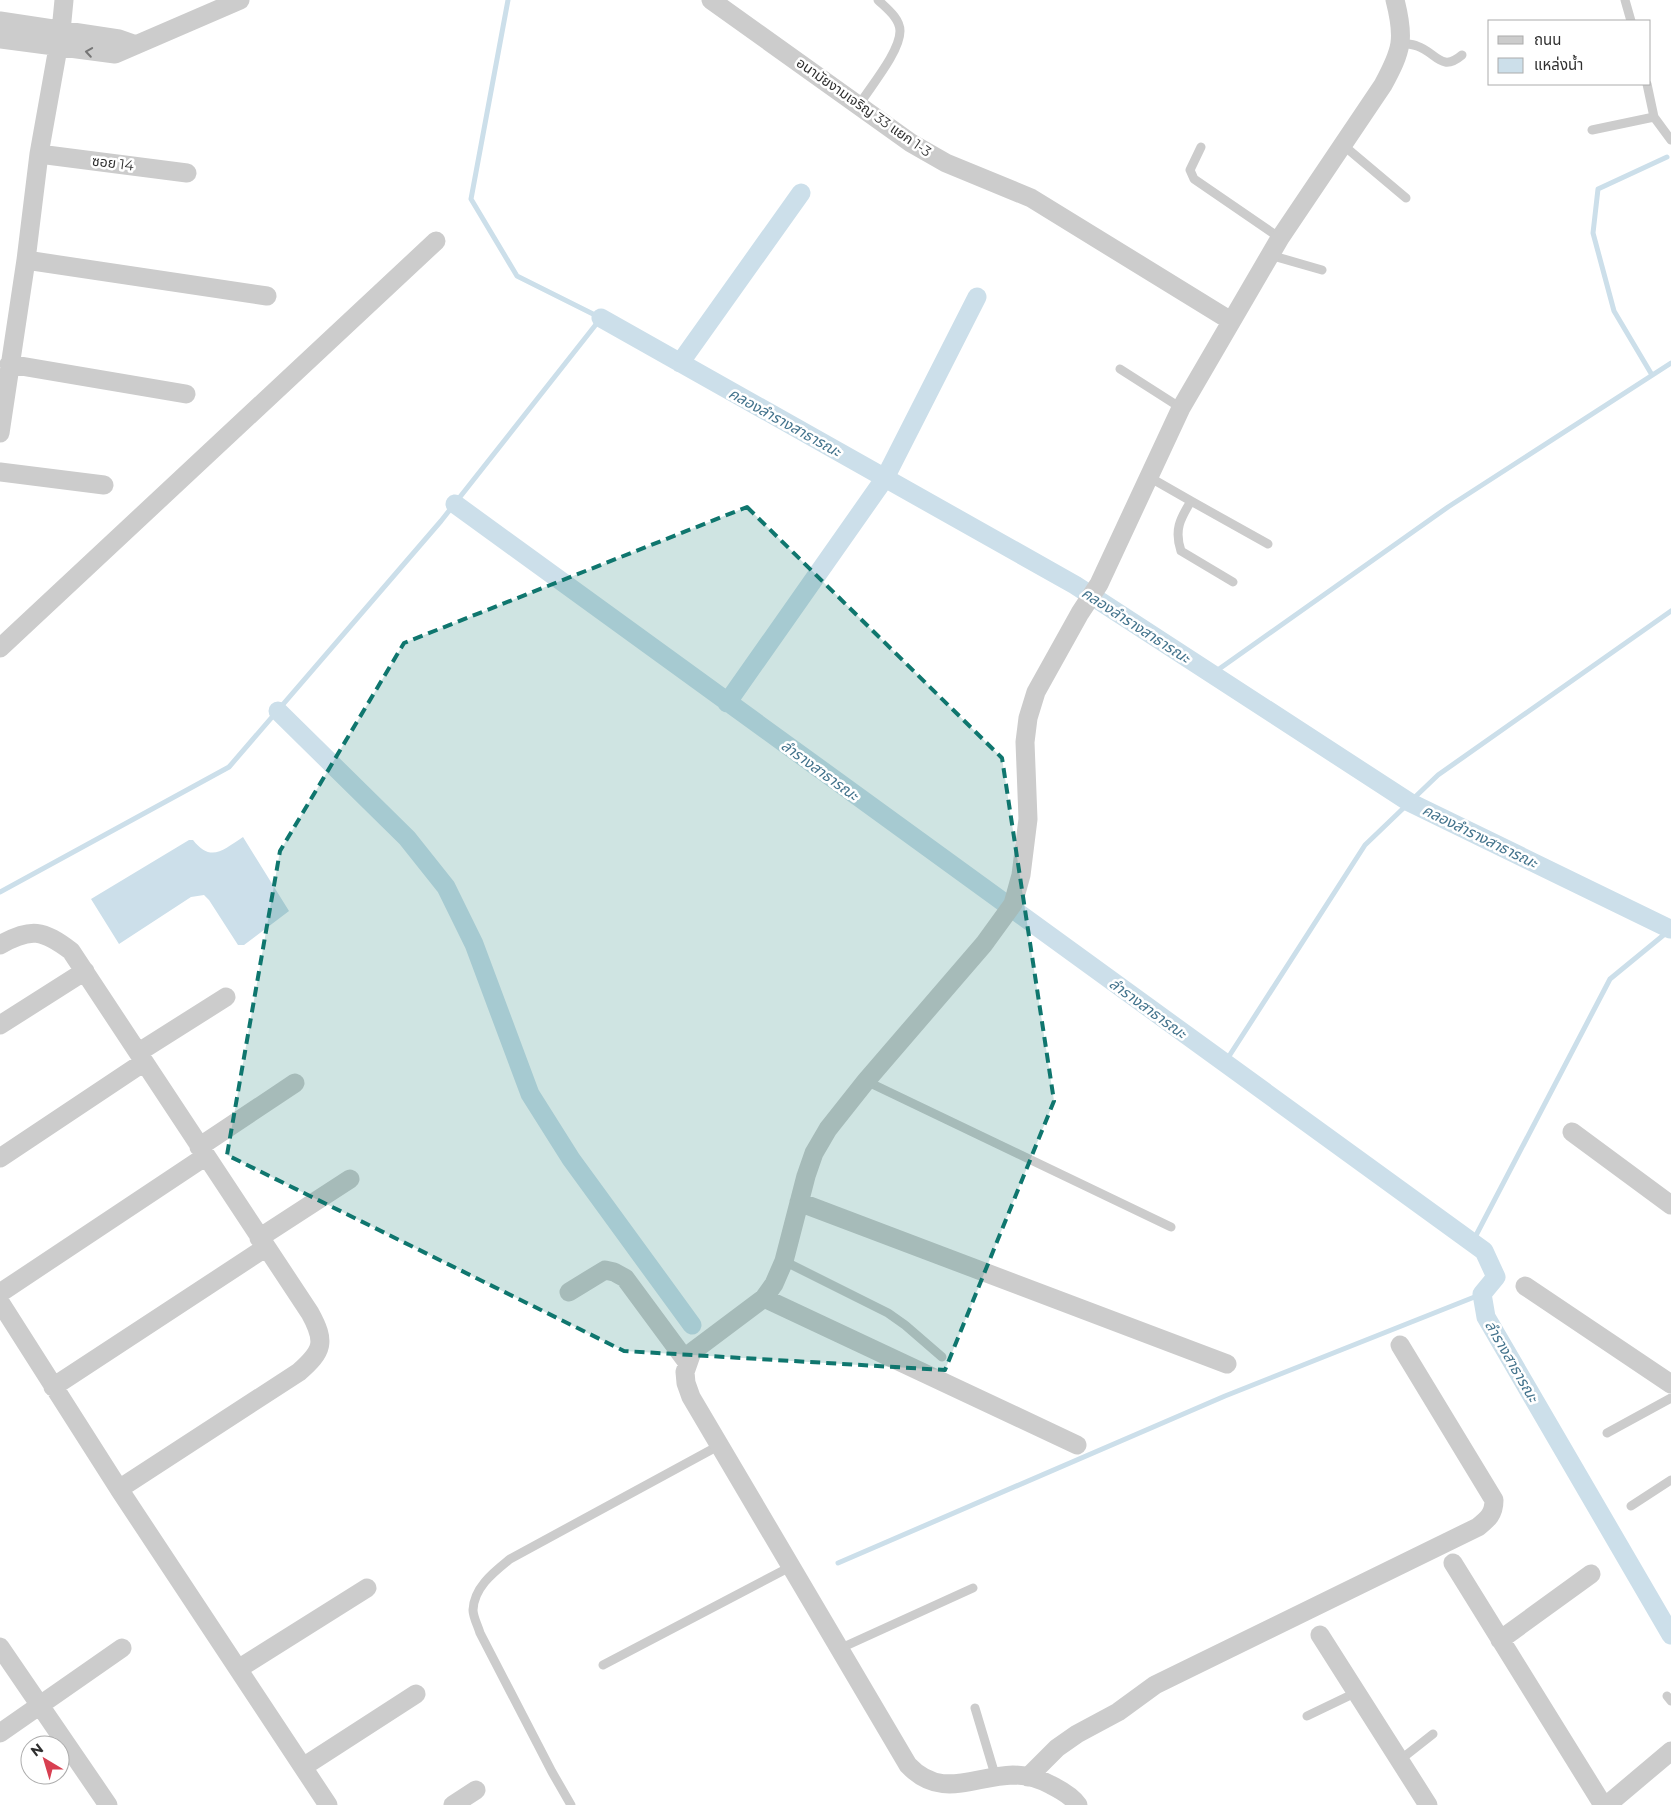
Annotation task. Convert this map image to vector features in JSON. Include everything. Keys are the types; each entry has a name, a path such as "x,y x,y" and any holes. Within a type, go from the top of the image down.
{"street":[{"path":"0,433 9,364 7,328 26,260 39,154 64,0"},
{"name":"อนามัยงามเจริญ 33 แยก 1-3","path":"711,0 911,143 946,163 1031,198 1232,321"},
{"path":"1078,1805 1060,1789 1028,1777 1013,1775 942,1784 916,1774 908,1765 720,1445 686,1384 685,1372 692,1352 702,1342 764,1298 774,1284 784,1261 814,1153 828,1129 866,1081 1003,921 1013,904 1021,875 1028,819 1024,742 1028,718 1036,692 1099,584 1181,408 1280,238 1383,85 1396,60 1401,43 1402,27 1395,0"},
{"path":"0,39 119,38 136,45 228,2"},
{"path":"0,21 59,39"},
{"name":"ซอย 14","path":"39,154 187,173"},
{"path":"0,648 436,241"},
{"path":"26,260 266,296"},
{"path":"9,364 186,394"},
{"path":"0,472 104,485"},
{"path":"0,945 25,934 42,933 71,951 320,1331 319,1348 312,1361 119,1489"},
{"path":"0,1025 84,971"},
{"path":"0,1158 226,996"},
{"path":"0,1292 202,1152 295,1082"},
{"path":"1572,1132 1671,1204"},
{"path":"53,1387 262,1243 350,1179"},
{"path":"799,1202 1227,1364"},
{"path":"569,1292 605,1270 614,1272 624,1278 687,1362"},
{"path":"1525,1286 1671,1384"},
{"path":"764,1298 1078,1445"},
{"path":"0,1302 119,1489 328,1805"},
{"path":"1028,1777 1057,1748 1077,1734 1118,1712 1155,1685 1478,1527 1488,1518 1494,1510 1494,1500 1400,1345"},
{"path":"1453,1563 1603,1805"},
{"path":"1500,1640 1592,1574"},
{"path":"238,1669 367,1588"},
{"path":"1320,1635 1428,1805"},
{"path":"0,1647 108,1805"},
{"path":"0,1733 122,1648"},
{"path":"303,1767 416,1694"},
{"path":"1607,1805 1671,1751"},
{"path":"453,1805 476,1790"}],"lane":[{"path":"859,105 895,48 900,30 893,14 878,0"},
{"path":"1625,0 1631,20"},
{"path":"1401,43 1417,46 1443,62 1450,63 1462,55"},
{"path":"1647,85 1654,117 1671,140"},
{"path":"1592,130 1654,117"},
{"path":"1343,145 1406,198"},
{"path":"1201,147 1190,170 1194,179 1280,238"},
{"path":"1270,256 1322,270"},
{"path":"1120,369 1181,408"},
{"path":"1149,477 1268,544"},
{"path":"1191,501 1180,519 1177,531 1181,551 1233,582"},
{"path":"866,1081 1171,1227"},
{"path":"784,1261 888,1313 911,1329 942,1357"},
{"path":"1607,1433 1671,1398"},
{"path":"571,1805 480,1633 473,1610 477,1594 491,1574 510,1559 720,1445"},
{"path":"1631,1506 1671,1480"},
{"path":"603,1665 790,1566"},
{"path":"839,1649 973,1588"},
{"path":"1307,1716 1357,1692"},
{"path":"975,1708 988,1779"},
{"path":"1400,1760 1433,1734"}],"highlighted area":[{"path":"747,507 1002,758 1054,1101 945,1370 624,1351 227,1155 280,851 404,643"}],"water":[{"path":"243,837 289,911 244,945 238,945 204,895 191,897 119,944 91,899 189,840 193,840 199,847 211,853 223,850"}],"waterway":[{"path":"0,892 229,767 441,521 601,318 517,276 471,199 508,0"},
{"path":"1652,375 1614,311 1593,233 1598,189 1667,157"},
{"path":"680,363 801,193"},
{"path":"727,703 885,478 977,297"},
{"name":"คลองลำรางสาธารณะ","path":"601,318 1075,585 1409,802 1670,929"},
{"path":"1212,674 1448,507 1671,363"},
{"name":"ลำรางสาธารณะ","path":"455,504 1484,1251 1496,1277 1482,1294 1486,1317 1671,1635"},
{"name":"คลองลำรางสาธารณะ","path":"1224,1064 1365,845 1438,775 1671,611"},
{"path":"278,711 407,838 446,887 474,944 530,1094 571,1159 692,1325"},
{"path":"1472,1243 1610,979 1671,929"},
{"path":"838,1563 1225,1396 1482,1294"}]}
